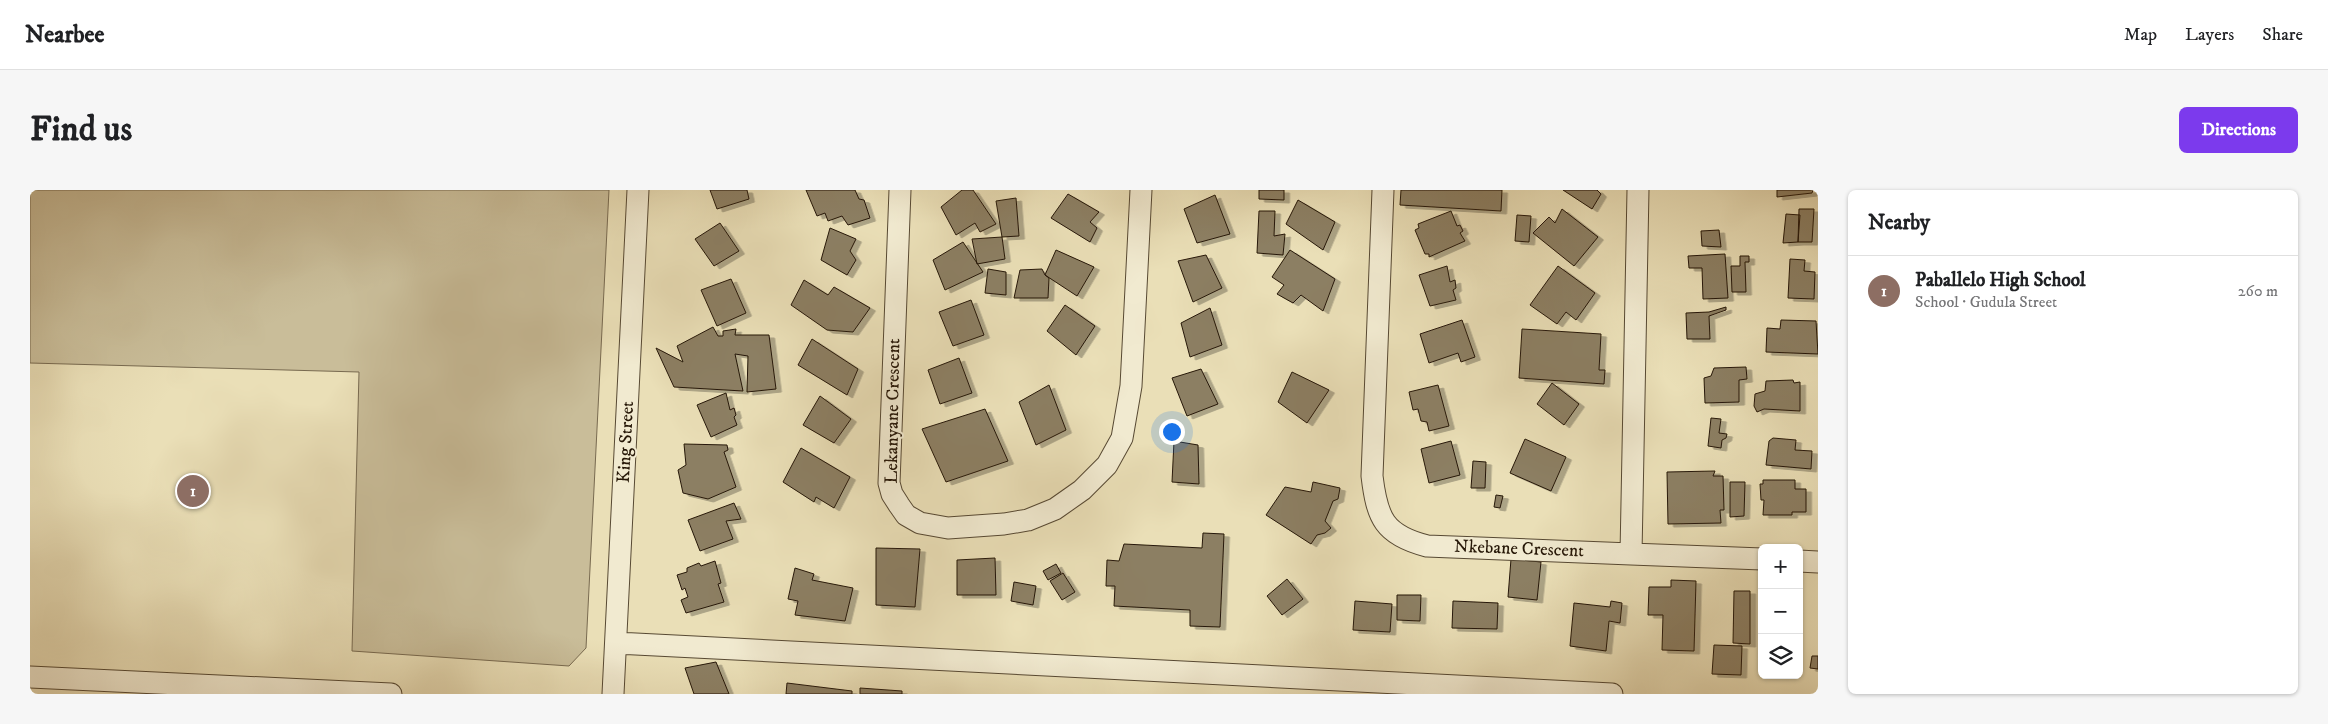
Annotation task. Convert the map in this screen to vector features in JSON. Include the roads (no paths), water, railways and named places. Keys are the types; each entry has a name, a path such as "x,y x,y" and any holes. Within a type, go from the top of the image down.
{"street":[{"name":"King Street","path":"613,694 638,190"},
{"name":"Lekanyane Crescent","path":"900,190 889,484 892,494 906,515 920,523 948,528 1028,520 1055,509 1082,490 1110,458 1122,438 1131,386 1141,190"},
{"name":"Nkebane Crescent","path":"1383,190 1372,476 1374,493 1383,519 1400,537 1427,546 1758,559"},
{"path":"1631,554 1638,190"},
{"path":"1803,561 1818,562"},
{"path":"616,643 1612,694"},
{"path":"30,676 391,694"}],"place":[{"name":"Paballelo High School","path":"193,491"}]}
